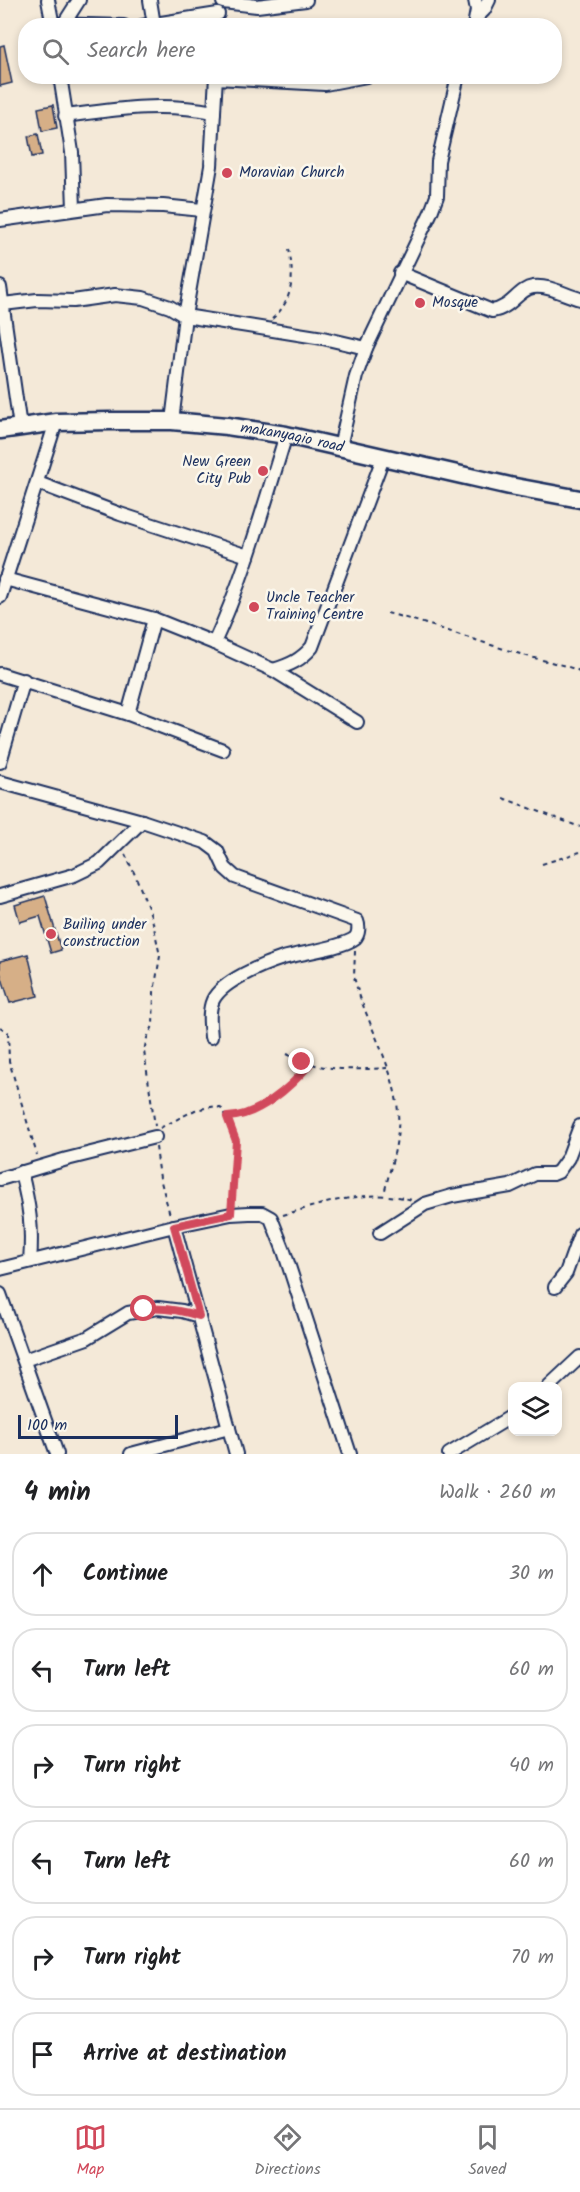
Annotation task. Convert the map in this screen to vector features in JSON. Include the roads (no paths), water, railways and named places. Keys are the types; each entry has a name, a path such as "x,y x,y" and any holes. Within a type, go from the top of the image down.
{"street":[{"path":"62,18 79,0"},
{"path":"150,0 153,18"},
{"path":"219,18 224,1 258,6 306,0"},
{"path":"475,0 475,18"},
{"path":"478,18 489,0"},
{"path":"46,1 53,18"},
{"path":"61,84 72,152 74,209"},
{"path":"172,421 185,316 211,166 216,84"},
{"path":"340,447 356,376 366,348 431,212 436,196 438,160 456,84"},
{"path":"65,116 144,106 214,112"},
{"path":"0,220 74,209 134,205 202,210"},
{"path":"400,273 492,311 507,306 522,292 532,287 550,289 580,298"},
{"path":"0,287 3,325 20,427"},
{"path":"3,304 37,300 73,301 115,295 151,300 185,316 324,338 366,348"},
{"name":"makanyagio road","path":"0,430 56,422 172,421 227,426 286,435 510,486 580,499"},
{"path":"0,597 56,422"},
{"path":"214,643 232,604 286,435"},
{"path":"273,670 292,664 303,657 312,646 383,458"},
{"path":"38,483 120,514 248,556"},
{"path":"5,579 154,618 273,670 357,722"},
{"path":"128,714 154,618"},
{"path":"0,674 128,714 223,750"},
{"path":"0,762 24,680"},
{"path":"0,782 142,821 206,842 217,851 225,868 235,877 353,918 359,925 356,936 324,949 282,958 225,985 213,999 210,1013 211,1037"},
{"path":"0,896 74,875 99,863 142,821"},
{"path":"380,1233 425,1204 460,1194 510,1186 535,1174 553,1174 574,1160 580,1126"},
{"path":"0,1179 154,1137"},
{"path":"21,1172 30,1212 32,1236 30,1261"},
{"path":"0,1269 173,1226 231,1214 262,1213 271,1218 350,1454"},
{"path":"173,1226 236,1454"},
{"path":"555,1287 566,1273 580,1234"},
{"path":"0,1294 57,1454"},
{"path":"24,1360 87,1338 128,1313 158,1308 199,1316"},
{"path":"554,1382 579,1361"},
{"path":"449,1454 508,1419"},
{"path":"131,1454 229,1428"}],"place":[{"name":"Moravian Church","path":"227,173"},
{"name":"Mosque","path":"420,303"},
{"name":"New Green City Pub","path":"263,471"},
{"name":"Uncle Teacher Training Centre","path":"254,607"},
{"name":"Builing under construction","path":"51,934"}]}
